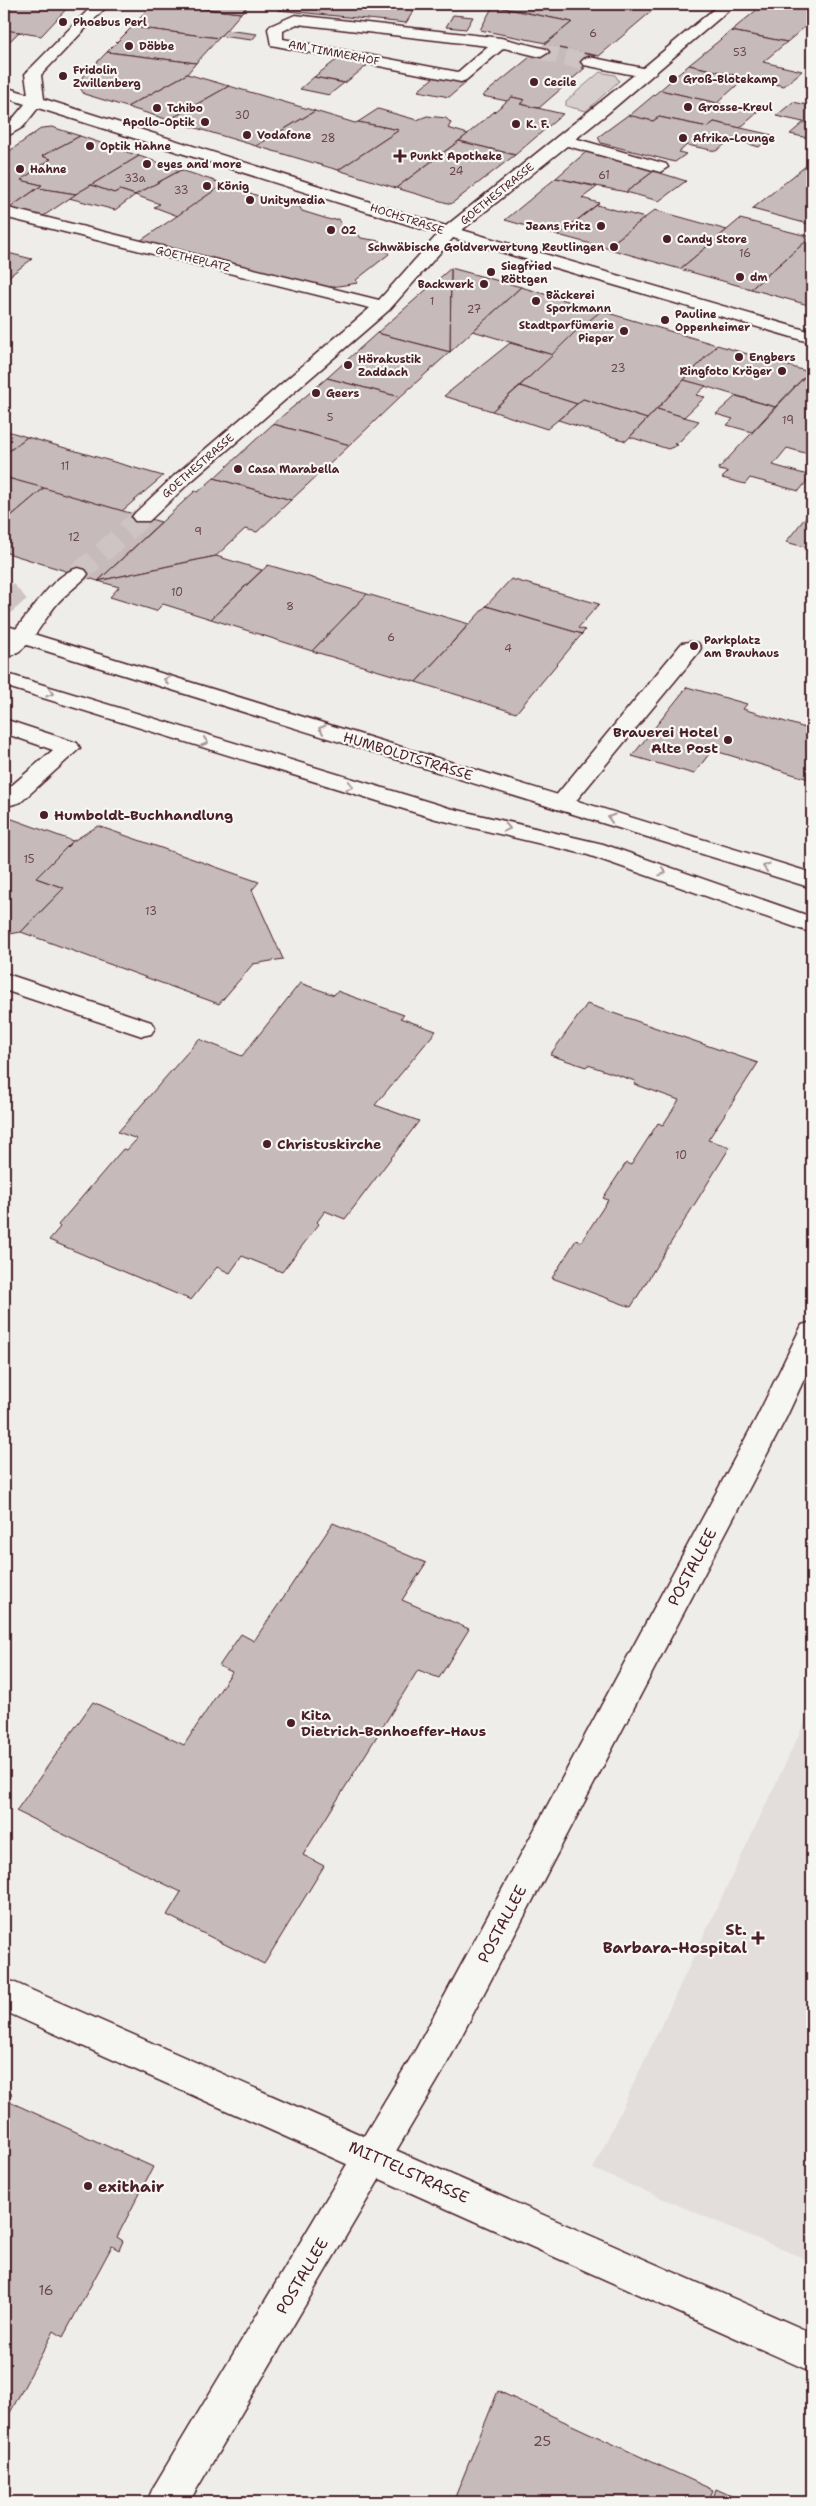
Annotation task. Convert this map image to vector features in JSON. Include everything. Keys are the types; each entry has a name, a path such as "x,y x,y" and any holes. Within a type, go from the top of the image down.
{"street":[{"path":"4,133 17,124 36,100 33,74 102,4"},
{"name":"GOETHESTRASSE","path":"142,516 181,480 383,306 450,232 602,110 729,4"},
{"name":"AM TIMMERHOF","path":"500,43 461,77 276,42 275,29 295,19 500,43 542,52"},
{"path":"589,62 647,73"},
{"name":"HOCHSTRASSE","path":"4,92 36,100 450,232 812,338"},
{"path":"563,140 660,167"},
{"name":"GOETHEPLATZ","path":"4,212 383,306"},
{"path":"4,652 13,634 78,574"},
{"name":"HUMBOLDTSTRASSE","path":"13,634 812,881"},
{"path":"562,803 690,648"},
{"path":"4,679 444,814 595,849 812,925"},
{"path":"4,726 69,748 13,798 4,800"},
{"path":"4,981 142,1028"},
{"name":"POSTALLEE","path":"167,2502 429,2061 771,1418 812,1333"},
{"name":"MITTELSTRASSE","path":"4,1994 812,2353"}],"shaded area":[{"path":"600,72 615,75 619,81 586,111 566,106 566,101"},
{"name":"St. Barbara-Hospital","path":"812,1707 812,2262 593,2169"}],"building":[{"path":"4,4 71,4 41,36 4,30"},
{"path":"153,4 241,13 219,38 132,27"},
{"path":"164,4 250,4 241,13"},
{"path":"283,4 418,4 406,23 278,10"},
{"path":"455,4 494,4 492,7"},
{"path":"494,4 660,4 599,56 544,45 572,22 493,6"},
{"path":"764,4 812,4 812,21 787,42 731,31"},
{"path":"493,6 572,22 546,43 480,30"},
{"path":"453,15 473,17 466,29 446,27"},
{"path":"132,27 219,38 196,63 107,52"},
{"path":"4,30 19,32 4,47"},
{"path":"226,30 257,34 252,40 220,36"},
{"path":"731,31 787,42 763,62 802,71 784,86 689,65"},
{"name":"Cecile","path":"549,46 596,56 539,108 520,104 525,100 512,97 507,101 482,96 530,57 534,58"},
{"path":"107,52 196,63 187,74 127,107 84,94 77,83"},
{"path":"339,58 369,64 345,83 314,77"},
{"path":"689,65 745,78 717,103 660,90"},
{"path":"187,74 229,86 169,120 127,107"},
{"path":"314,77 344,83 329,95 300,89"},
{"path":"434,77 466,83 449,97 418,91"},
{"path":"229,86 315,111 256,146 169,120"},
{"name":"Grosse-Kreul","path":"660,90 758,112 740,128 714,122 708,127 659,117 653,121 629,116"},
{"name":"K. F.","path":"512,97 525,100 520,104 563,114 515,155 459,141"},
{"path":"793,102 812,106 812,124 776,116"},
{"name":"Punkt Apotheke","path":"378,109 417,120 427,116 446,118 451,123 448,128 468,134 396,188 338,170 399,130 358,122"},
{"path":"315,111 355,123 399,130 338,170 256,146"},
{"name":"Afrika-Lounge","path":"628,115 653,121 659,117 708,127 714,122 772,135 759,147 732,139 716,151 687,145 679,152 686,154 675,162 601,143 598,137"},
{"path":"804,122 812,124 812,139 790,134"},
{"name":"Hahne","path":"52,127 80,136 42,156 51,159 21,180 42,185 15,204 4,202 4,155 42,128"},
{"path":"80,136 139,156 76,194 38,188 42,185 21,180 51,159 42,156"},
{"path":"459,141 515,155 451,204 396,188"},
{"path":"586,152 654,171 626,192 556,178"},
{"path":"139,156 181,170 135,195 120,190 114,193 91,185"},
{"path":"812,161 812,225 752,209"},
{"path":"181,170 224,184 178,216 154,207 160,204 135,195"},
{"path":"654,171 686,181 659,201 626,192"},
{"path":"556,178 597,187 582,198 599,203 558,235 505,220"},
{"path":"224,184 287,206 299,206 302,211 331,220 338,219 344,229 353,227 361,238 380,241 389,254 356,280 358,283 318,289 137,243"},
{"path":"91,185 114,193 120,190 135,195 115,210 69,198"},
{"path":"38,188 76,194 39,219 5,211"},
{"name":"Jeans Fritz","path":"597,205 645,218 606,248 558,235"},
{"name":"Candy Store","path":"655,210 727,230 680,269 606,248"},
{"path":"740,219 811,237 751,289 680,269"},
{"path":"811,237 812,306 751,289"},
{"path":"4,252 32,259 4,280"},
{"path":"451,268 521,287 450,352"},
{"path":"451,268 450,352 377,333"},
{"path":"521,287 601,311 553,355 473,331"},
{"path":"601,311 717,345 647,419 583,399 577,404 520,386 575,332"},
{"path":"377,333 450,352 400,397 327,378"},
{"path":"510,343 553,355 492,411 444,396"},
{"path":"717,345 809,372 775,407 684,380"},
{"path":"809,372 812,373 812,455 787,448 773,465 811,476 799,491 750,478 745,484 722,478 728,472 719,470 719,468"},
{"path":"327,378 400,397 350,445 273,424"},
{"path":"684,380 706,386 696,395 705,397 684,417 657,409"},
{"path":"520,386 577,404 547,429 492,411"},
{"path":"736,396 775,407 752,432 727,425 733,419 716,414"},
{"path":"583,399 647,419 626,441 558,420"},
{"path":"657,409 699,421 680,441 674,444 678,445 668,449 630,437"},
{"path":"273,424 350,445 291,500 214,478"},
{"path":"4,430 27,437 4,455"},
{"path":"27,437 163,476 122,511 4,477 4,455"},
{"path":"4,477 44,488 4,522"},
{"path":"214,478 291,500 257,532 245,529 216,556 98,581 195,491 198,492"},
{"path":"44,488 161,522 98,581 4,552 4,522"},
{"path":"809,513 812,514 812,549 786,542"},
{"path":"216,556 262,570 211,619 163,604 156,611 110,597 119,587 98,581"},
{"path":"268,565 367,594 312,651 211,619"},
{"path":"511,579 599,604 578,628 585,630 582,634 486,606"},
{"path":"367,594 469,624 416,682 312,651"},
{"path":"486,606 582,634 516,713 416,682"},
{"name":"Brauerei Hotel Alte Post","path":"687,687 747,704 743,709 812,730 812,780 712,750 694,774 632,756"},
{"path":"4,816 73,841 36,878 64,888 21,932 4,935"},
{"path":"98,826 259,882 252,890 283,959 253,964 219,1004 21,932 64,888 36,878 73,841"},
{"name":"Christuskirche","path":"300,983 334,995 337,991 404,1015 400,1018 436,1031 375,1105 419,1121 345,1219 325,1211 317,1222 319,1224 282,1272 242,1256 230,1273 217,1267 191,1300 49,1240 60,1227 58,1225 123,1149 127,1150 137,1139 118,1132 199,1039 242,1056"},
{"path":"587,1004 758,1063 708,1140 730,1147 631,1307 552,1278 576,1240 581,1242 608,1200 603,1198 626,1163 631,1165 658,1123 663,1125 679,1100 634,1084 635,1081 588,1065 586,1067 550,1055"},
{"name":"Kita Dietrich-Bonhoeffer-Haus","path":"333,1523 426,1563 402,1600 469,1629 439,1678 418,1670 303,1855 324,1866 264,1964 167,1915 181,1892 16,1811 93,1702 184,1745 232,1672 219,1666 241,1634 254,1641"},
{"path":"8,2092 12,2094 8,2101 153,2167 117,2237 123,2241 119,2250 112,2246 63,2337 54,2331 4,2424 4,2099"},
{"path":"498,2391 713,2490 708,2502 453,2502"},
{"path":"716,2489 745,2502 712,2502"}],"tunnel":[{"path":"541,52 589,62"},
{"path":"78,574 142,517"},
{"path":"4,605 20,591"}],"place":[{"name":"Phoebus Perl","path":"63,22"},
{"name":"Döbbe","path":"129,46"},
{"name":"Fridolin Zwillenberg","path":"63,76"},
{"name":"Groß-Blotekamp","path":"673,79"},
{"name":"Cecile","path":"534,82"},
{"name":"Grosse-Kreul","path":"688,107"},
{"name":"Tchibo","path":"157,108"},
{"name":"Apollo-Optik","path":"205,122"},
{"name":"K. F.","path":"516,124"},
{"name":"Vodafone","path":"247,135"},
{"name":"Afrika-Lounge","path":"683,138"},
{"name":"Optik Hahne","path":"90,146"},
{"name":"Punkt Apotheke","path":"400,156"},
{"name":"eyes and more","path":"147,164"},
{"name":"Hahne","path":"20,169"},
{"name":"König","path":"207,186"},
{"name":"Unitymedia","path":"250,200"},
{"name":"Jeans Fritz","path":"601,226"},
{"name":"O2","path":"331,230"},
{"name":"Candy Store","path":"667,239"},
{"name":"Schwäbische Goldverwertung Reutlingen","path":"614,247"},
{"name":"Siegfried Röttgen","path":"491,272"},
{"name":"dm","path":"740,277"},
{"name":"Backwerk","path":"484,284"},
{"name":"Bäckerei Sporkmann","path":"536,301"},
{"name":"Pauline Oppenheimer","path":"665,320"},
{"name":"Stadtparfümerie Pieper","path":"624,331"},
{"name":"Engbers","path":"739,357"},
{"name":"Hörakustik Zaddach","path":"348,365"},
{"name":"Ringfoto Kröger","path":"782,371"},
{"name":"Geers","path":"316,393"},
{"name":"Casa Marabella","path":"238,469"},
{"name":"Parkplatz am Brauhaus","path":"694,646"},
{"name":"Brauerei Hotel Alte Post","path":"728,740"},
{"name":"Humboldt-Buchhandlung","path":"44,815"},
{"name":"Christuskirche","path":"267,1144"},
{"name":"Kita Dietrich-Bonhoeffer-Haus","path":"291,1723"},
{"name":"St. Barbara-Hospital","path":"758,1938"},
{"name":"exithair","path":"88,2186"}]}
